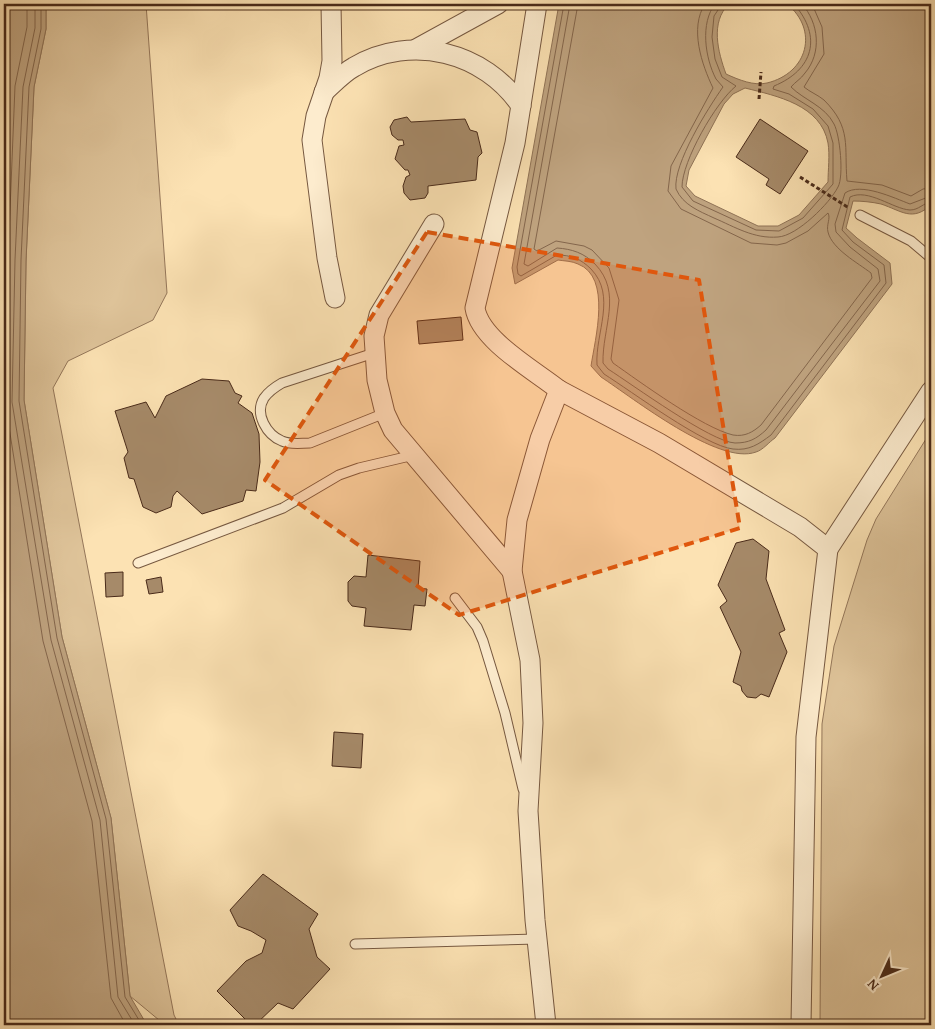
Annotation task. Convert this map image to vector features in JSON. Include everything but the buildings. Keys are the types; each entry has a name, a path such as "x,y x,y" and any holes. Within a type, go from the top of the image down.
{"street":[{"path":"331,4 332,62 316,116 312,140 326,249 335,298"},
{"path":"324,92 353,67 368,60 416,49 498,4"},
{"path":"537,4 515,143 475,308 476,318 492,338 558,390 658,443 800,526 828,549"},
{"path":"416,49 445,52 478,66 500,81 521,106"},
{"path":"434,224 379,315 374,336 374,353 384,413 393,430 512,571"},
{"path":"546,1025 537,939 528,811 533,723 530,660 512,571 517,520 540,438 558,390"},
{"path":"801,1025 806,737 828,549 931,391"}],"lane":[{"path":"860,215 911,241 931,258"},
{"path":"374,353 282,383 271,390 263,400 261,418 266,428 274,437 283,442 297,444 310,443 384,413"},
{"path":"138,563 283,508 339,475 359,468 414,455"},
{"path":"455,598 476,627 483,641 505,713 528,811"},
{"path":"355,944 537,939"}],"path":[{"path":"759,99 762,72"},
{"path":"800,178 860,215"}],"highlighted area":[{"path":"427,232 699,280 740,528 459,615 265,480"}],"shaded area":[{"path":"46,4 146,4 167,293 153,320 68,361 53,388 174,1015 179,1025 165,1025 130,996 111,818 62,637 24,400 26,261 34,87 46,29"},
{"path":"931,431 931,1025 820,1025 822,724 834,646 867,540 876,519"}],"water":[{"path":"4,4 46,4 46,29 34,87 26,261 24,400 62,637 111,818 130,996 147,1025 4,1025"},
{"path":"559,4 729,4 719,19 717,38 726,74 746,82 762,84 781,78 792,70 800,60 804,50 806,38 803,26 797,14 787,4 931,4 931,205 918,213 907,214 881,204 853,201 846,228 890,263 892,284 775,438 761,450 740,454 699,440 654,414 601,377 591,366 599,310 595,282 588,271 576,263 558,260 515,284 512,268","holes":["745,88 796,104 807,111 824,130 828,143 828,182 799,215 778,226 758,226 695,196 686,186 689,170 724,104 733,94"]}]}
